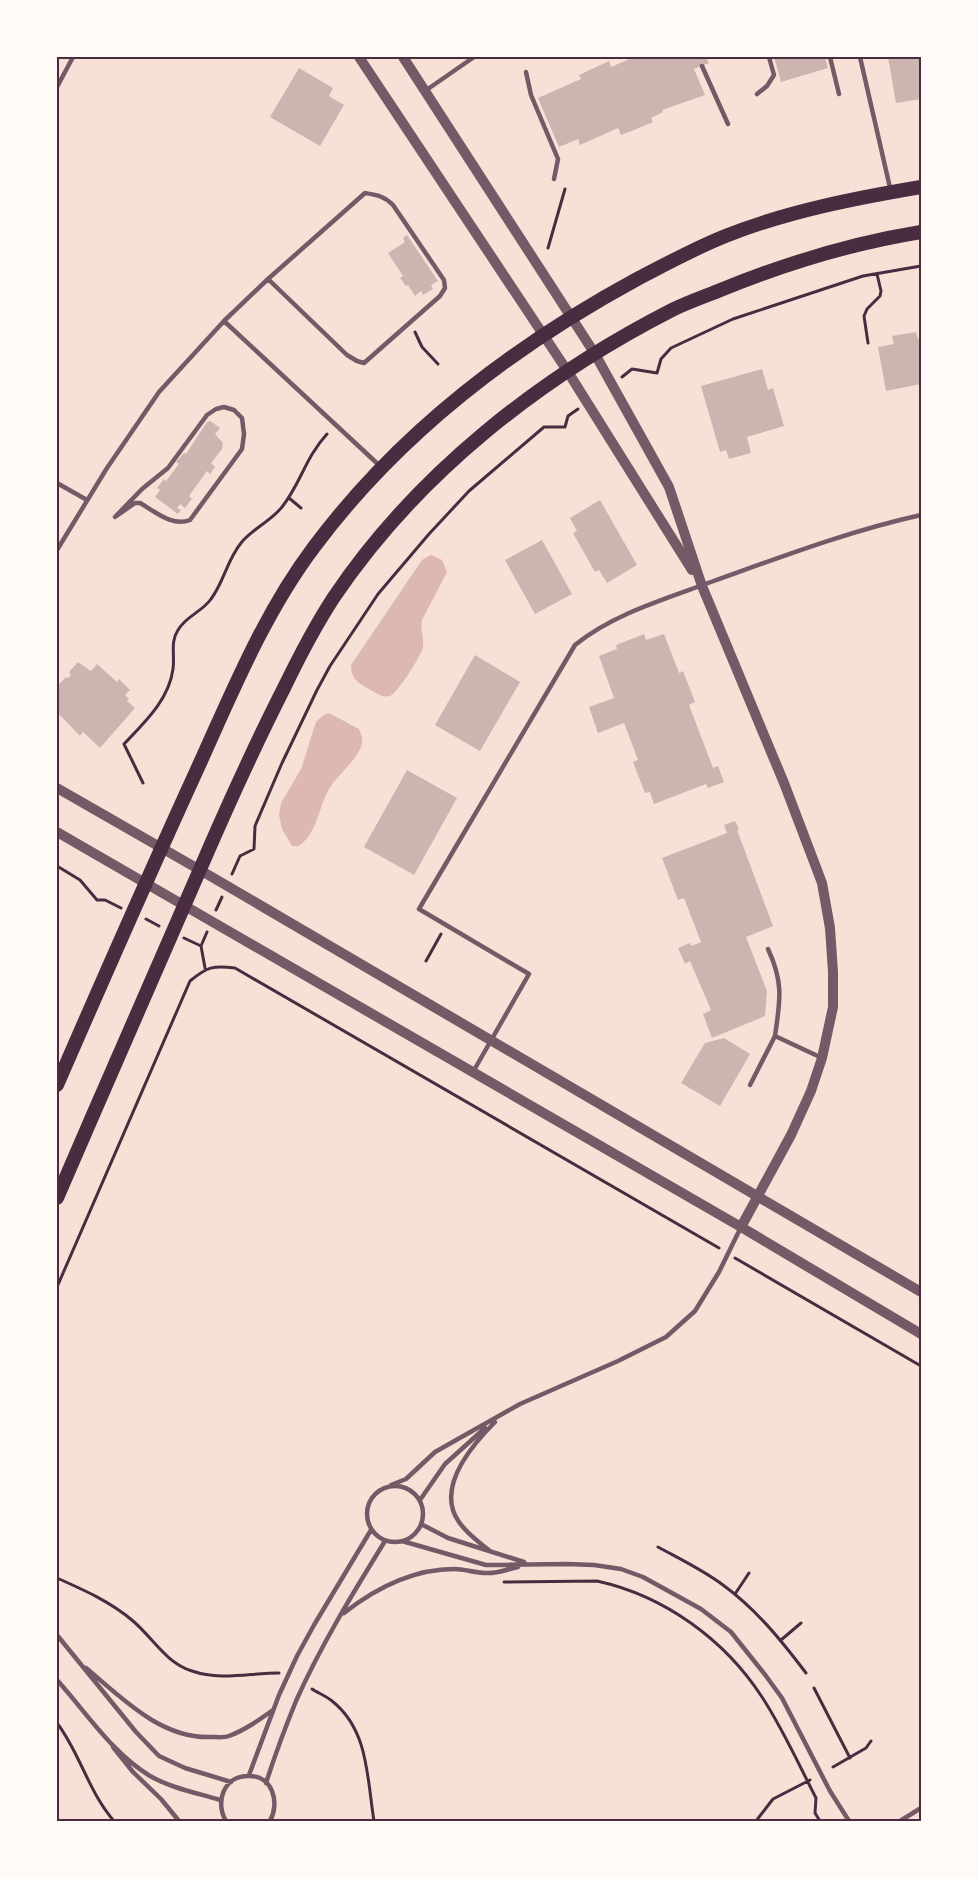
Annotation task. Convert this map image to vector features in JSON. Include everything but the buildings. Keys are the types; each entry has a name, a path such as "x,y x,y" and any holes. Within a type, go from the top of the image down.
{"main road":[{"path":"57,1085 161,848 266,624 313,548 382,468 459,397 543,335 674,259 729,235 834,204 921,187"},
{"path":"57,1198 238,783 290,675 331,601 384,530 453,458 492,426 595,354 674,309 754,276 845,247 921,232"}],"street":[{"path":"359,57 567,372 702,586"},
{"path":"403,57 595,354 669,486 702,586 784,783 822,883 830,928 833,972 833,1007 822,1058 811,1091 795,1126 741,1227"},
{"path":"57,788 227,885 921,1292"},
{"path":"57,832 741,1227 921,1334"}],"lane":[{"path":"57,87 73,57"},
{"path":"425,91 474,57"},
{"path":"757,94 767,86 774,75 769,57"},
{"path":"830,57 839,94"},
{"path":"860,57 891,192"},
{"path":"702,66 728,124"},
{"path":"526,72 531,95 558,159 554,179"},
{"path":"57,550 87,500 159,392 224,321 268,279 364,194 378,195 387,199 444,280 445,288 440,296 364,363 347,355 268,279"},
{"path":"224,321 382,468"},
{"path":"224,408 234,410 242,418 244,434 242,449 190,520 182,523 172,522 140,503 135,503 115,517 142,489 168,468 207,416 216,409 224,408"},
{"path":"57,483 87,500"},
{"path":"473,1072 529,974 419,909 574,645 593,630 702,586 826,540 872,526 921,515"},
{"path":"750,1085 775,1036 780,999 777,968 768,949"},
{"path":"775,1036 822,1058"},
{"path":"420,1500 445,1464 477,1434 520,1404 618,1362 666,1337 695,1311 719,1272 741,1227"},
{"path":"499,1418 435,1452 406,1479 383,1488 370,1499 366,1515 371,1530 385,1541 402,1541 486,1565 594,1565 621,1569 643,1577 701,1609 731,1632 782,1698 830,1791 849,1821"},
{"path":"490,1551 458,1521 452,1501 453,1482 462,1461 477,1440 499,1418"},
{"path":"391,1485 408,1488 420,1500 423,1516 421,1524 417,1532 402,1541"},
{"path":"421,1524 448,1538 529,1564"},
{"path":"249,1775 287,1677 314,1625 371,1530"},
{"path":"266,1783 279,1743 304,1685 339,1617 385,1541"},
{"path":"339,1617 366,1596 389,1583 423,1572 455,1569 488,1574 529,1564"},
{"path":"57,1635 136,1732 159,1756 185,1768 231,1782"},
{"path":"79,1662 144,1715 169,1730 191,1738 228,1736 248,1727 273,1710"},
{"path":"57,1680 133,1772 161,1799 179,1821"},
{"path":"100,1731 150,1776 220,1800"},
{"path":"226,1821 222,1814 220,1800 225,1789 231,1782 249,1775 266,1783 275,1797 276,1805 270,1821"},
{"path":"900,1821 921,1808"}],"path":[{"path":"548,248 565,189"},
{"path":"632,369 657,373 661,359 671,348 733,319 863,276 921,266"},
{"path":"868,344 864,316 867,309 880,296 877,274"},
{"path":"411,322 422,347 438,364"},
{"path":"205,968 201,946 240,856 254,849 255,826 282,763 325,674 378,594 469,491 544,427 566,426 568,416"},
{"path":"143,783 124,744 158,706 170,684 173,667 173,639 191,615 203,609 213,597 240,544 271,519 289,498 314,448 327,434"},
{"path":"289,498 301,508"},
{"path":"57,866 80,880 97,900 105,900 201,946"},
{"path":"426,961 446,926"},
{"path":"57,1287 190,981 205,968 221,966 234,968 687,1230"},
{"path":"763,1274 921,1366"},
{"path":"658,1547 721,1583 735,1594 781,1640 806,1673"},
{"path":"735,1594 749,1574"},
{"path":"57,1578 118,1609 135,1622 178,1665 211,1676 233,1677 278,1673 287,1677"},
{"path":"502,1582 597,1581 647,1598 704,1632 745,1673 772,1712 809,1781 816,1798 815,1813 820,1821"},
{"path":"781,1640 801,1623"},
{"path":"304,1685 333,1702 355,1731 363,1747 367,1765 374,1821"},
{"path":"814,1688 850,1758"},
{"path":"57,1723 66,1734 87,1782 114,1821"},
{"path":"833,1767 866,1748 871,1741"},
{"path":"756,1821 773,1799 809,1781"}],"shaded area":[{"path":"431,555 442,560 447,572 422,620 422,651 398,689 390,696 379,695 356,680 352,674 351,665 422,560"},
{"path":"329,713 359,729 362,743 357,755 325,796 310,834 299,846 292,846 282,829 279,815 281,803 301,769 316,722"}]}
